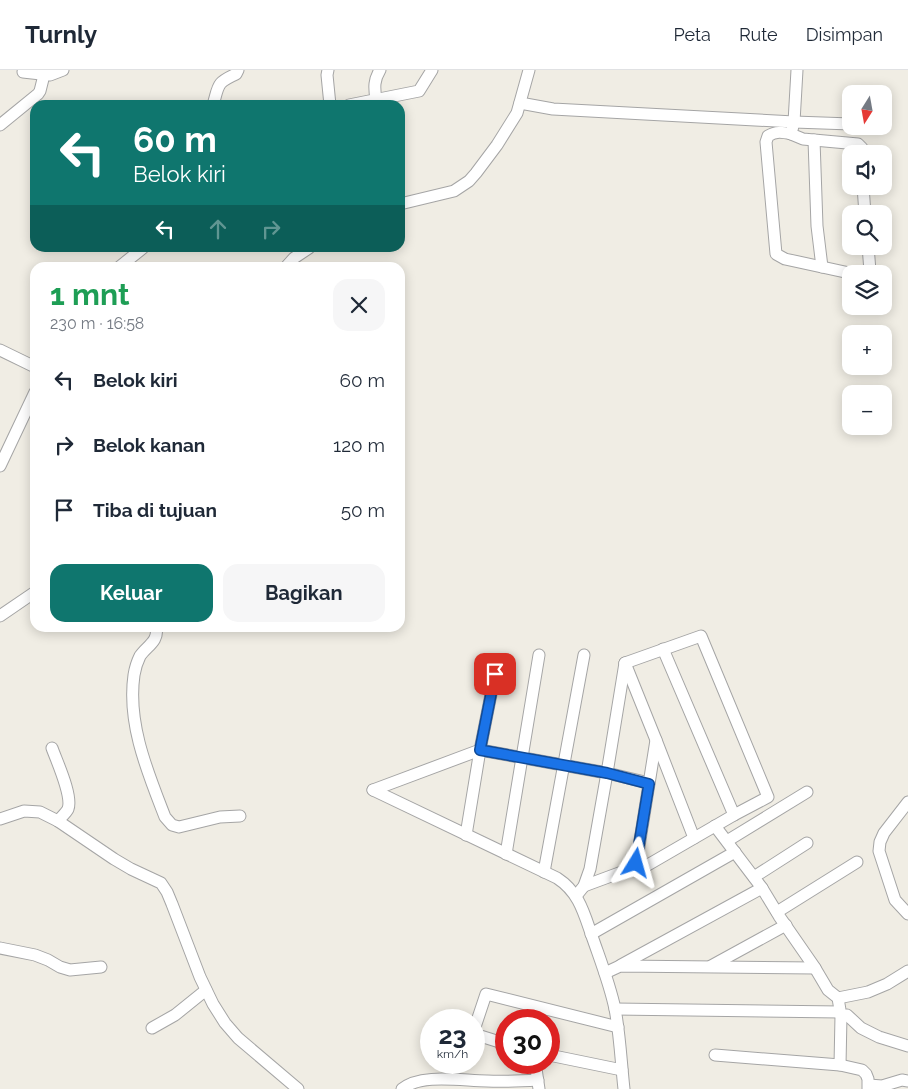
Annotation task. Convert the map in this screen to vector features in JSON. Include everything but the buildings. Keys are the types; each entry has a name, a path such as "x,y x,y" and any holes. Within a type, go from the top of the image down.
{"street":[{"path":"24,72 50,75 63,70"},
{"path":"215,100 221,82 227,77 236,74 238,70"},
{"path":"328,70 330,100"},
{"path":"376,99 375,79 380,70"},
{"path":"372,100 418,91 432,70"},
{"path":"405,203 454,191 469,181 497,145 517,113 529,70"},
{"path":"791,134 794,122 797,70"},
{"path":"31,100 40,91 44,74"},
{"path":"0,126 30,101"},
{"path":"520,103 553,109 842,124"},
{"path":"842,271 784,259 776,254 766,142 768,136 774,132 782,132 803,139 859,145"},
{"path":"814,140 817,226 822,267"},
{"path":"126,262 138,252"},
{"path":"290,262 303,252"},
{"path":"0,350 30,365"},
{"path":"0,466 30,403"},
{"path":"0,616 30,595"},
{"path":"157,632 154,640 141,655 137,663 134,680 134,706 142,754 165,817 172,825 179,827 220,817 240,816"},
{"path":"584,886 638,866 646,866 768,797 701,636 625,663"},
{"path":"663,650 734,815"},
{"path":"506,854 539,655"},
{"path":"544,872 584,655"},
{"path":"625,663 694,838"},
{"path":"576,896 584,886 590,869 625,663"},
{"path":"466,835 495,674"},
{"path":"638,866 636,860 656,740"},
{"path":"52,748 64,780 69,802 67,810 58,821"},
{"path":"624,1089 615,1009 605,972 573,891 565,883 544,872 374,790 480,750 607,773 649,784"},
{"path":"727,841 808,792"},
{"path":"908,802 884,833 879,851 895,900 908,914"},
{"path":"0,819 16,813 40,812 58,821 131,869 161,883 170,898 206,990 221,1017 238,1038 298,1089"},
{"path":"715,826 762,888 816,968 828,990 838,998 840,1014 840,1065"},
{"path":"754,877 807,843"},
{"path":"591,934 735,852"},
{"path":"777,912 857,862"},
{"path":"605,972 620,966 762,888"},
{"path":"710,967 786,925"},
{"path":"0,948 36,955 70,970 101,967"},
{"path":"620,966 816,968"},
{"path":"838,998 868,992 908,971"},
{"path":"152,1028 176,1014 206,990"},
{"path":"481,1009 486,994 618,1027"},
{"path":"615,1009 840,1014 847,1015 862,1028 908,1046"},
{"path":"715,1055 840,1065 862,1070 868,1078 869,1087 882,1086 902,1080 908,1081"},
{"path":"560,1056 622,1070"},
{"path":"402,1089 407,1085 429,1080 452,1079 539,1085"}],"route":[{"path":"495,674 480,750 607,773 649,784 636,863"}]}
